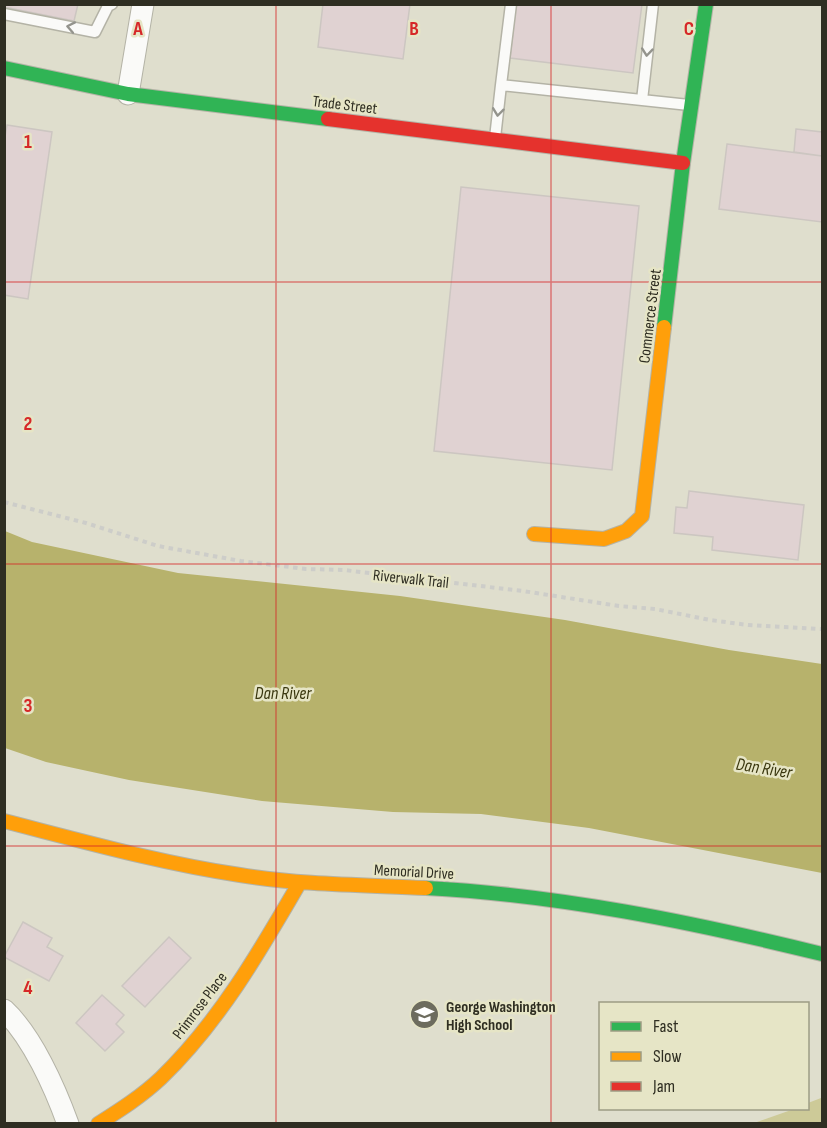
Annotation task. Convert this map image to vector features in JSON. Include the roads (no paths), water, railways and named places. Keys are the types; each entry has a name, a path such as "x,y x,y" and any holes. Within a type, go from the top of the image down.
{"street":[{"path":"129,94 143,4"},
{"name":"Commerce Street","path":"534,534 604,539 626,531 642,516 683,163 706,4"},
{"name":"Trade Street","path":"4,68 129,94 683,163"},
{"name":"Memorial Drive","path":"4,821 113,849 275,881 472,890 567,901 661,917 822,954"},
{"name":"Primrose Place","path":"98,1124 155,1084 176,1063 200,1034 259,952 300,882"},
{"path":"4,1010 15,1020 27,1037 68,1124"}],"lane":[{"path":"4,14 95,32 108,6 112,4"},
{"path":"495,138 511,4"},
{"path":"642,100 653,4"},
{"path":"501,86 692,105"}],"water":[{"name":"Dan River","path":"5,531 32,542 178,573 400,596 565,620 729,650 822,664 822,873 589,828 481,814 393,812 262,801 129,780 46,762 5,748"}],"place":[{"name":"George Washington High School","path":"425,1015"}]}
